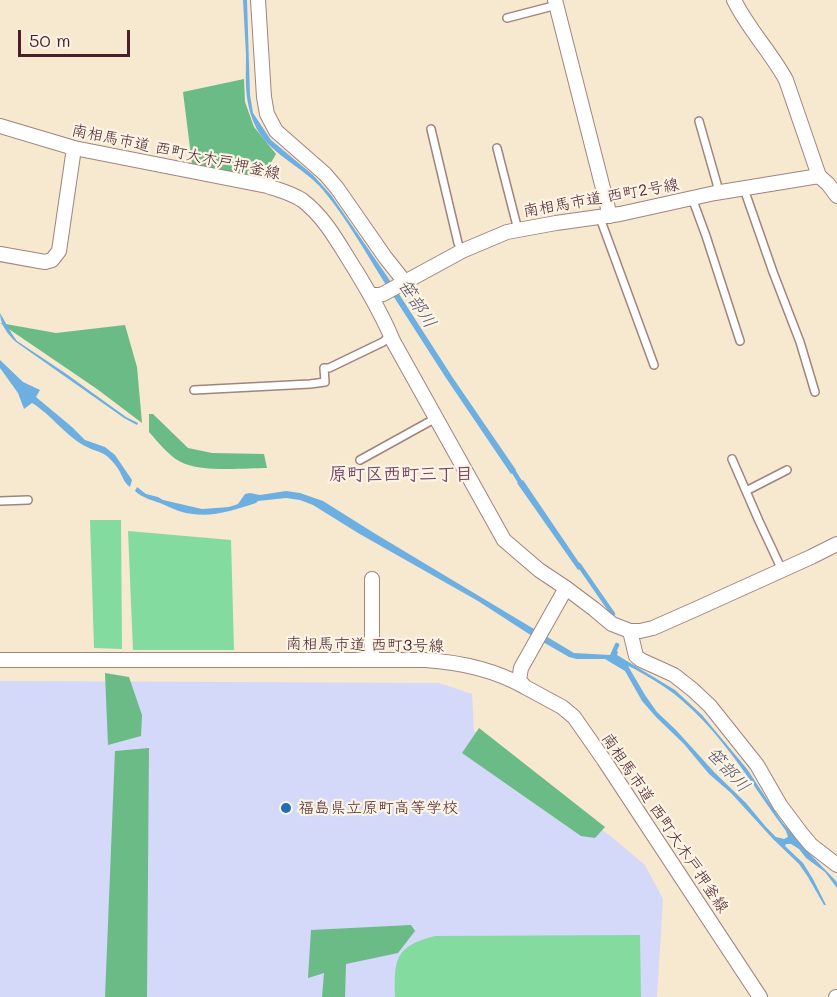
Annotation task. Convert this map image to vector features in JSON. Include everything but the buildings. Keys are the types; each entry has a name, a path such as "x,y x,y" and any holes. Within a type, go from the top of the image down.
{"street":[{"path":"258,0 267,114 276,131 325,174 337,188 402,283"},
{"path":"734,0 786,80 819,176 837,196"},
{"path":"556,3 605,217"},
{"name":"南相馬市道 西町大木戸押釜線","path":"0,126 74,148 267,186 302,201 314,211 334,235 377,294 390,334 504,540 539,570 566,588"},
{"path":"0,254 45,262 52,260 59,251 74,148"},
{"name":"南相馬市道 西町2号線","path":"377,294 462,251 507,232 605,217 718,193 819,176"},
{"path":"525,687 519,680 521,668 566,588 612,624 630,631 640,631 653,628 837,544"},
{"path":"372,579 372,660"},
{"path":"630,631 636,656 674,675 710,706 758,765 780,805 801,833 811,845 837,865"},
{"name":"南相馬市道 西町3号線","path":"0,660 445,661 478,668 525,687"},
{"name":"南相馬市道 西町大木戸押釜線","path":"525,687 550,700 574,717 760,997"}],"lane":[{"path":"507,18 556,3"},
{"path":"699,121 718,193"},
{"path":"431,129 458,243 462,251"},
{"path":"497,148 518,230"},
{"path":"744,189 800,342 815,392"},
{"path":"692,198 740,341"},
{"path":"605,217 654,365"},
{"path":"194,390 325,382 324,368 329,368 383,342 390,334"},
{"path":"360,460 436,418"},
{"path":"732,459 782,570"},
{"path":"746,491 787,470"},
{"path":"0,501 28,500"}],"shaded area":[{"name":"福島県立原町高等学校","path":"0,681 439,683 472,694 474,731 645,865 663,899 657,997 0,997"}],"green space":[{"path":"244,79 245,102 254,127 276,154 262,178 192,164 183,92"},
{"path":"0,323 56,333 125,325 137,367 142,423 97,389"},
{"path":"149,414 153,414 188,448 212,453 264,454 267,468 210,468 188,465 179,461 167,452 149,432"},
{"path":"90,520 121,520 122,649 94,648"},
{"path":"128,531 231,540 234,650 133,650"},
{"path":"105,673 129,677 142,715 141,736 108,745"},
{"path":"479,728 605,827 595,838 581,836 462,753"},
{"path":"149,748 147,997 105,997 115,751"},
{"path":"411,925 415,931 398,953 346,964 345,997 322,997 324,973 308,978 311,930"},
{"path":"640,935 641,997 395,997 395,973 400,956 412,944 435,936"}],"water":[{"path":"243,0 247,0 250,95 253,113 271,140 313,175 331,195 391,282 386,285 332,201 315,181 267,143 254,123 246,89"},
{"path":"397,291 516,470 511,474 392,294"},
{"path":"0,313 17,341 138,423 137,425 16,342 5,329"},
{"path":"0,360 23,382 40,390 36,397 85,440 105,447 115,455 132,480 130,487 116,466 105,455 79,443 32,403 24,409 18,393 0,368"},
{"path":"523,480 582,567 578,570 517,483"},
{"path":"137,487 146,494 163,500 202,509 238,504 245,494 250,493 260,495 286,491 300,493 323,501 574,653 610,655 614,649 618,652 617,655 675,690 702,715 747,769 782,822 837,882 837,888 825,872 806,858 799,849 786,844 785,846 803,863 813,879 826,905 824,905 799,864 656,717 642,701 625,671 605,659 569,657 478,601 313,505 300,500 286,498 258,501 229,511 201,515 179,511 135,491","holes":["628,666 673,693 710,728 742,768 788,837 784,839 776,837 657,712"]}],"waterway":[{"name":"笹部川","path":"512,469 522,485"},
{"name":"笹部川","path":"579,565 613,614"},
{"name":"笹部川","path":"613,654 617,645"}],"place":[{"name":"福島県立原町高等学校","path":"286,808"}],"district":[{"name":"原町区西町三丁目","path":"401,474"}]}
